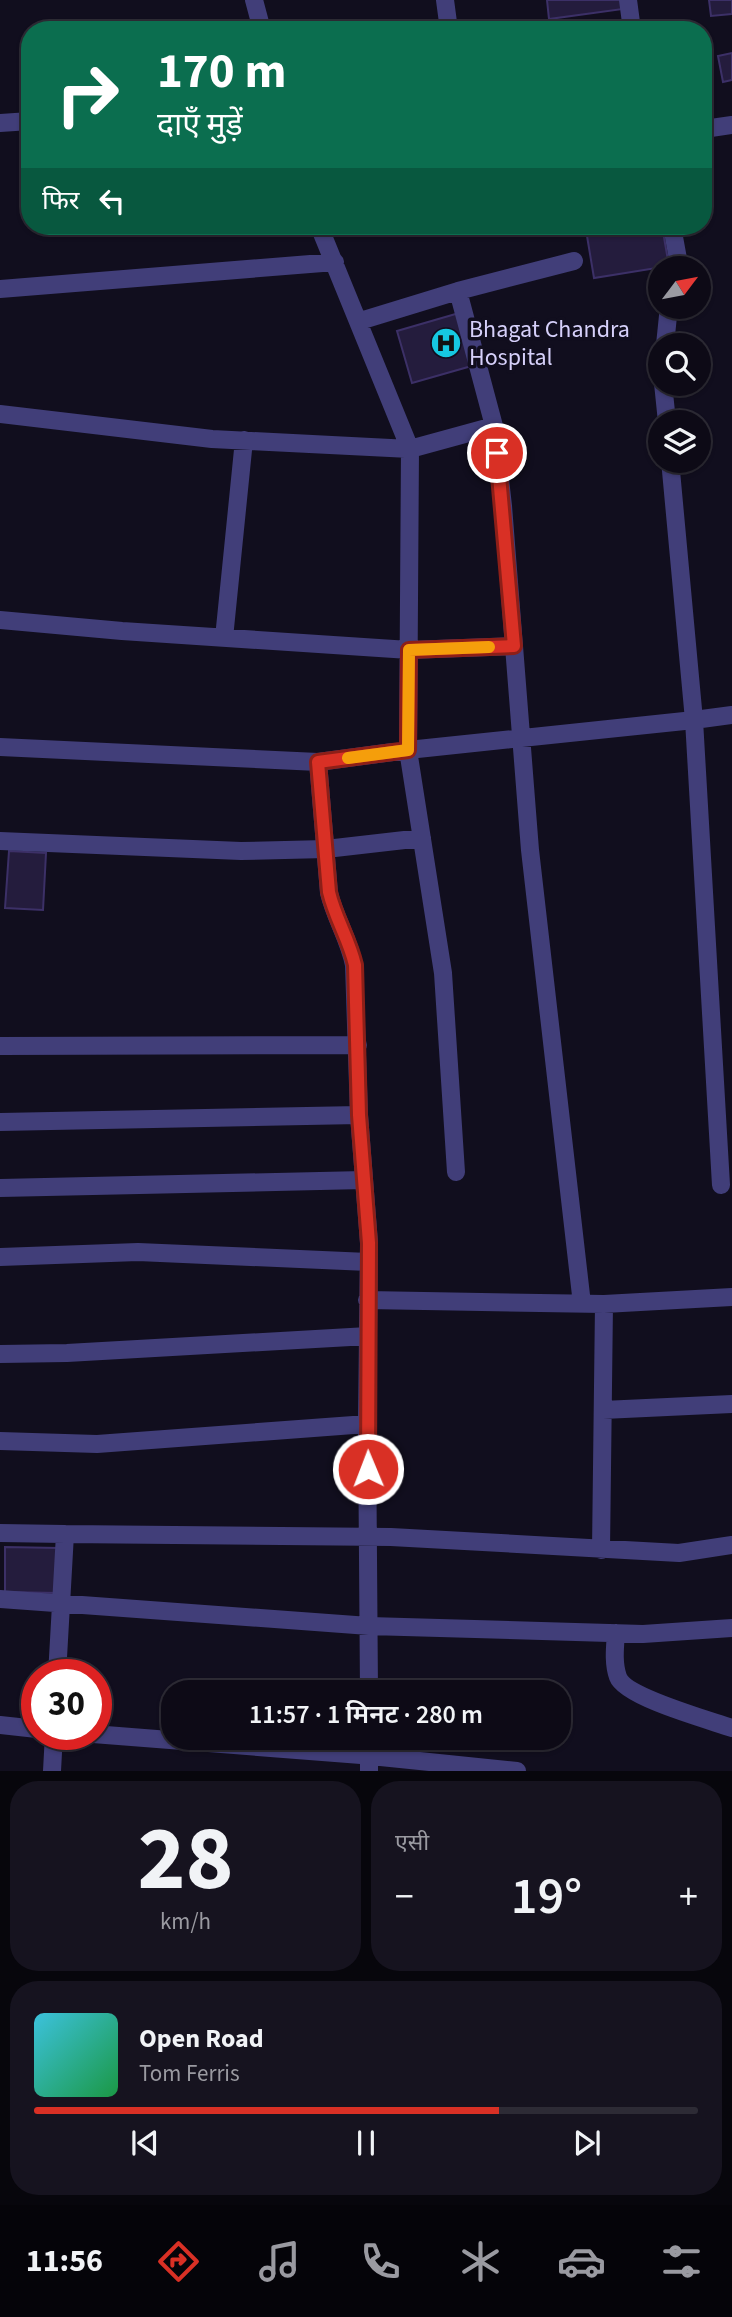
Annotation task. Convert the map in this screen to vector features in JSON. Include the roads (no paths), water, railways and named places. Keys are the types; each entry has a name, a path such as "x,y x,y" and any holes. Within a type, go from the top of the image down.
{"street":[{"path":"254,0 260,21"},
{"path":"445,0 448,21"},
{"path":"628,0 631,21"},
{"path":"0,123 21,122"},
{"path":"712,128 732,125"},
{"path":"323,235 410,449 408,750 443,973 456,1172"},
{"path":"673,235 677,256"},
{"path":"360,321 458,291 574,261"},
{"path":"0,289 334,262"},
{"path":"458,291 494,426 530,850 582,1304"},
{"path":"0,414 212,439 410,449 494,426"},
{"path":"224,638 244,440"},
{"path":"671,473 694,720 720,1185"},
{"path":"0,620 409,650 514,646"},
{"path":"0,747 318,762 732,715"},
{"path":"318,762 329,892 334,913 351,946 355,965 359,1115 368,1262 369,1680"},
{"path":"0,841 241,850 326,849 422,838"},
{"path":"0,1046 358,1045"},
{"path":"0,1122 359,1115"},
{"path":"0,1188 363,1180"},
{"path":"0,1257 138,1252 368,1262"},
{"path":"367,1300 604,1304 732,1297"},
{"path":"601,1550 604,1304"},
{"path":"0,1354 67,1353 368,1336"},
{"path":"603,1410 732,1404"},
{"path":"0,1441 97,1444 367,1424"},
{"path":"0,1533 369,1537 679,1553 732,1545"},
{"path":"58,1659 65,1534"},
{"path":"0,1599 369,1626 643,1634 732,1628"},
{"path":"616,1633 615,1663 618,1678 625,1688 639,1696 732,1728"},
{"path":"0,1725 21,1727"},
{"path":"112,1736 369,1764 517,1771"},
{"path":"52,1771 53,1750"}],"place":[{"name":"Bhagat Chandra Hospital","path":"446,343"}]}
